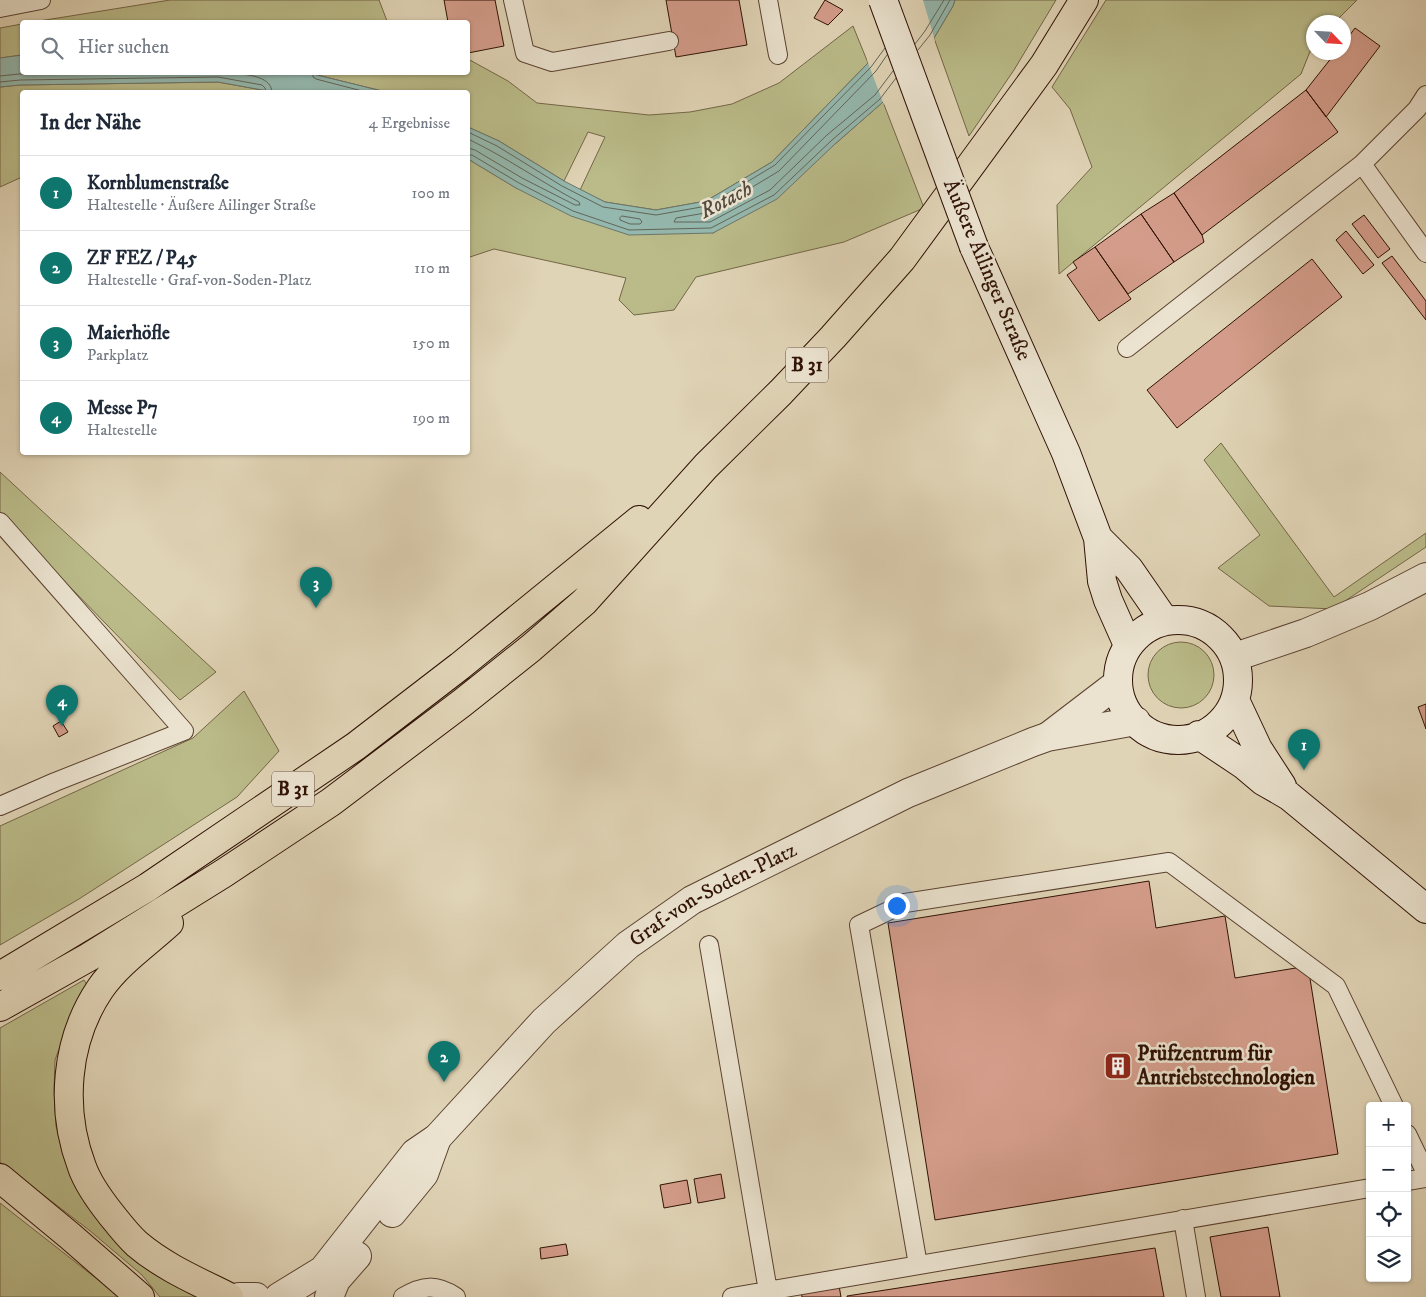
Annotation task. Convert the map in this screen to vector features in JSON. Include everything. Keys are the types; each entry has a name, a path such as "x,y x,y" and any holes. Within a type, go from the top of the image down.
{"main road":[{"name":"Äußere Ailinger Straße","path":"883,0 974,247 1066,453 1098,538 1102,581 1108,600 1128,645"},
{"name":"B 31","path":"0,1007 89,957 224,873 331,802 462,703 531,648 584,602 706,466 814,358 902,259 1044,65 1084,0"},
{"name":"B 31","path":"0,976 148,887 356,746 460,666 706,466"},
{"name":"Äußere Ailinger Straße","path":"1098,538 1129,569 1165,621"},
{"path":"1234,657 1306,633 1370,606 1426,577"},
{"path":"1187,620 1205,626 1223,639 1234,657 1239,681 1235,700 1223,721 1186,740 1164,738 1146,731 1122,702 1118,683 1119,673 1128,645 1146,629 1165,621 1187,620"},
{"name":"Graf-von-Soden-Platz","path":"1047,737 1118,683"},
{"path":"1235,700 1258,749 1289,796"},
{"name":"Graf-von-Soden-Platz","path":"279,1297 323,1270 415,1153 437,1138 544,1021 628,945 692,900 908,793 1047,737 1136,721"},
{"path":"1199,735 1244,765 1263,781 1289,796 1426,908"},
{"path":"224,873 114,971 100,989 88,1010 77,1039 70,1066 68,1105 73,1138 82,1168 97,1196 115,1219 136,1243 163,1264 229,1297"},
{"name":"Graf-von-Soden-Platz","path":"329,1297 336,1280 424,1174 437,1138"},
{"path":"0,1179 70,1236 140,1297"},
{"path":"239,1297 256,1297"}],"lane":[{"path":"0,8 41,0"},
{"path":"513,0 525,53 552,62 669,41"},
{"path":"768,0 778,55"},
{"path":"1127,348 1362,164 1417,109 1426,95"},
{"path":"1362,164 1426,253"},
{"path":"0,522 184,731 0,806"},
{"path":"918,1265 859,925 905,903 1169,862 1336,986 1392,1102"},
{"path":"709,945 768,1294"},
{"path":"1411,1142 1426,1173"},
{"path":"1411,1180 1426,1178"},
{"path":"732,1297 768,1294 918,1265 1366,1189"},
{"path":"1183,1219 1196,1297"},
{"path":"403,1297 415,1289 430,1287 441,1288 456,1297"}],"green space":[{"path":"170,0 379,0 387,20 45,20"},
{"path":"955,0 1056,0 1014,70 969,136 934,38"},
{"path":"1106,0 1357,0 1342,15 1306,15 1307,60 1301,74 1059,274 1057,205 1092,167 1070,109 1052,87"},
{"path":"20,24 20,55 0,58 0,28"},
{"path":"853,26 868,63 772,162 706,201 656,210 605,202 580,190 605,137 588,132 564,181 499,141 470,128 470,90 378,90 317,75 470,75 470,60 508,81 537,103 649,115 690,112 732,104 779,83"},
{"path":"218,82 262,90 20,90 20,178 0,187 0,87 20,85"},
{"path":"883,102 924,208 844,242 696,277 674,310 634,315 619,300 626,278 494,249 470,257 470,160 516,188 713,233 835,144"},
{"path":"1221,443 1334,597 1426,533 1426,547 1333,609 1269,606 1218,568 1260,535 1204,460"},
{"path":"0,472 216,672 180,700 0,515"},
{"path":"1175,642 1187,642 1205,651 1212,662 1214,675 1212,688 1205,699 1194,706 1175,708 1162,703 1153,694 1148,681 1148,669 1153,656 1162,647"},
{"path":"244,691 279,751 237,797 79,899 0,945 0,826 193,738"},
{"path":"84,980 87,985 76,1003 55,1060 56,1126 65,1161 76,1188 104,1229 124,1249 203,1297 160,1297 142,1275 89,1230 0,1162 0,1028"},
{"path":"0,1203 120,1297 0,1297"}],"water":[{"name":"Rotach","path":"912,0 955,0 934,38 883,102 777,199 713,233 629,235 571,216 516,188 470,160 470,128 499,141 564,181 605,202 656,210 706,201 772,162 868,63"},
{"path":"20,55 20,75 317,75 378,90 262,90 218,82 20,85 0,87 0,58"}],"pier":[{"path":"909,0 923,0 935,41 884,105 867,60"}],"building":[{"path":"444,0 495,0 504,46 470,53 470,20 448,20"},
{"path":"666,0 739,0 747,45 676,57"},
{"path":"825,0 843,10 828,25 814,18"},
{"path":"1355,28 1380,46 1326,117 1306,90 1330,60 1351,60 1351,33"},
{"path":"1306,90 1338,132 1202,235 1174,193"},
{"path":"1174,193 1202,235 1204,242 1174,262 1141,214"},
{"path":"1141,214 1174,262 1128,294 1095,247"},
{"path":"1364,215 1390,249 1378,258 1352,224"},
{"path":"1346,231 1374,265 1363,274 1336,240"},
{"path":"1095,247 1131,299 1099,321 1067,275 1077,268 1073,262"},
{"path":"1392,256 1426,301 1426,320 1382,263"},
{"path":"1312,259 1342,297 1177,428 1147,390"},
{"path":"1426,704 1426,729 1418,707"},
{"path":"61,721 68,732 59,737 53,726"},
{"name":"Prüfzentrum für Antriebstechnologien","path":"1149,881 1156,928 1225,916 1235,978 1308,966 1338,1154 935,1220 888,923"},
{"path":"721,1174 725,1198 698,1203 694,1179"},
{"path":"687,1180 691,1203 664,1208 660,1185"},
{"path":"1268,1227 1280,1297 1221,1297 1210,1237"},
{"path":"566,1244 568,1255 541,1259 540,1248"},
{"path":"1155,1248 1164,1297 847,1297 847,1296"},
{"path":"838,1280 841,1297 802,1297 800,1286"}],"place":[{"name":"Maierhöfle","path":"316,608"},
{"name":"Messe P7","path":"62,726"},
{"name":"Kornblumenstraße","path":"1304,770"},
{"name":"Prüfzentrum für Antriebstechnologien","path":"1118,1066"},
{"name":"ZF FEZ / P45","path":"444,1082"}]}
